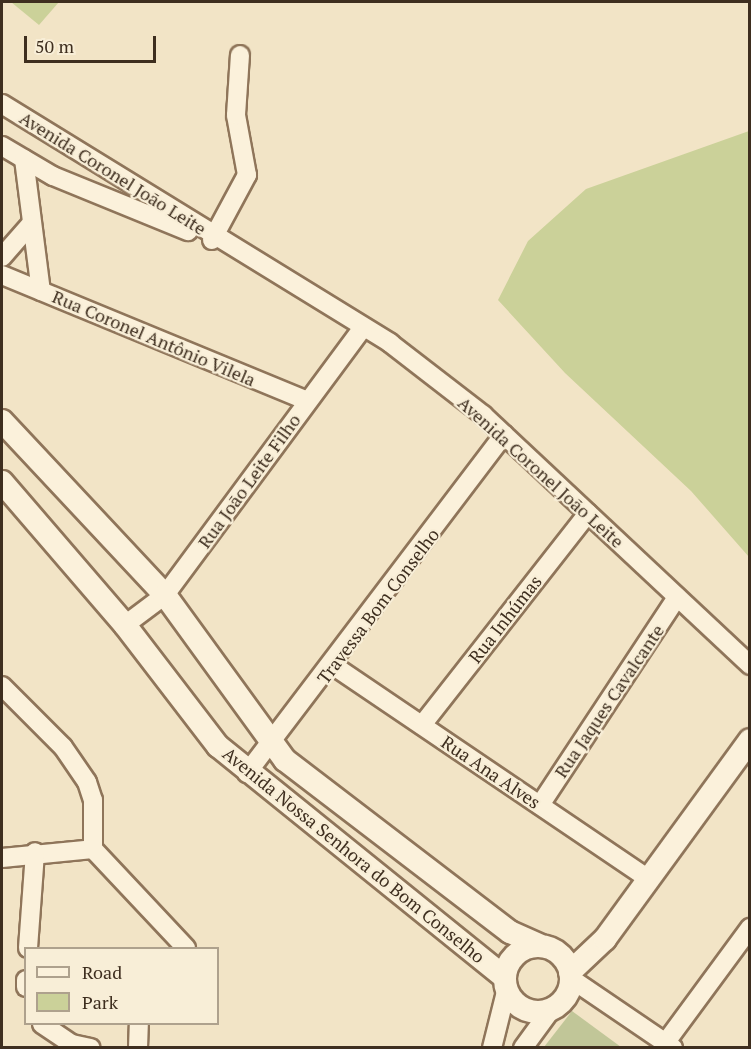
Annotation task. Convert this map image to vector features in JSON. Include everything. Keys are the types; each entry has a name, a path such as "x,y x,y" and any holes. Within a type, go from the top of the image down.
{"street":[{"path":"216,240 247,175 236,116 240,55"},
{"name":"Avenida Coronel João Leite","path":"2,104 216,240 363,327 504,435 750,665"},
{"name":"Avenida Coronel João Leite","path":"2,146 24,159 216,240"},
{"path":"24,159 30,225 41,291"},
{"path":"2,258 30,225"},
{"name":"Rua Coronel Antônio Vilela","path":"2,275 307,401"},
{"name":"Rua João Leite Filho","path":"125,625 165,596 363,327"},
{"name":"Avenida Nossa Senhora do Bom Conselho","path":"2,421 165,596 272,742 309,782 510,932 539,945"},
{"name":"Travessa Bom Conselho","path":"248,773 334,666 504,435"},
{"name":"Avenida Nossa Senhora do Bom Conselho","path":"2,482 125,625 218,746 505,984"},
{"name":"Rua Inhúmas","path":"422,725 588,513"},
{"name":"Rua Jaques Cavalcante","path":"540,805 677,597"},
{"name":"Rua Ana Alves","path":"334,666 647,878"},
{"path":"2,686 63,747 87,782 93,800 93,849 185,947"},
{"path":"523,1047 550,1011 562,1003 571,976 604,939 750,740"},
{"path":"2,858 35,852 93,849"},
{"path":"28,947 35,852"},
{"path":"492,1047 509,959 522,948 539,945 555,950 571,976 669,1045 750,928"},
{"path":"505,984 517,1006 533,1013 550,1011"},
{"path":"45,1025 72,1044 91,1047"},
{"path":"138,1047 139,1025"}],"green space":[{"path":"11,2 59,2 39,25"},
{"path":"750,131 749,557 691,491 565,373 498,300 528,241 586,189"},
{"path":"572,1011 621,1047 544,1047"}]}
